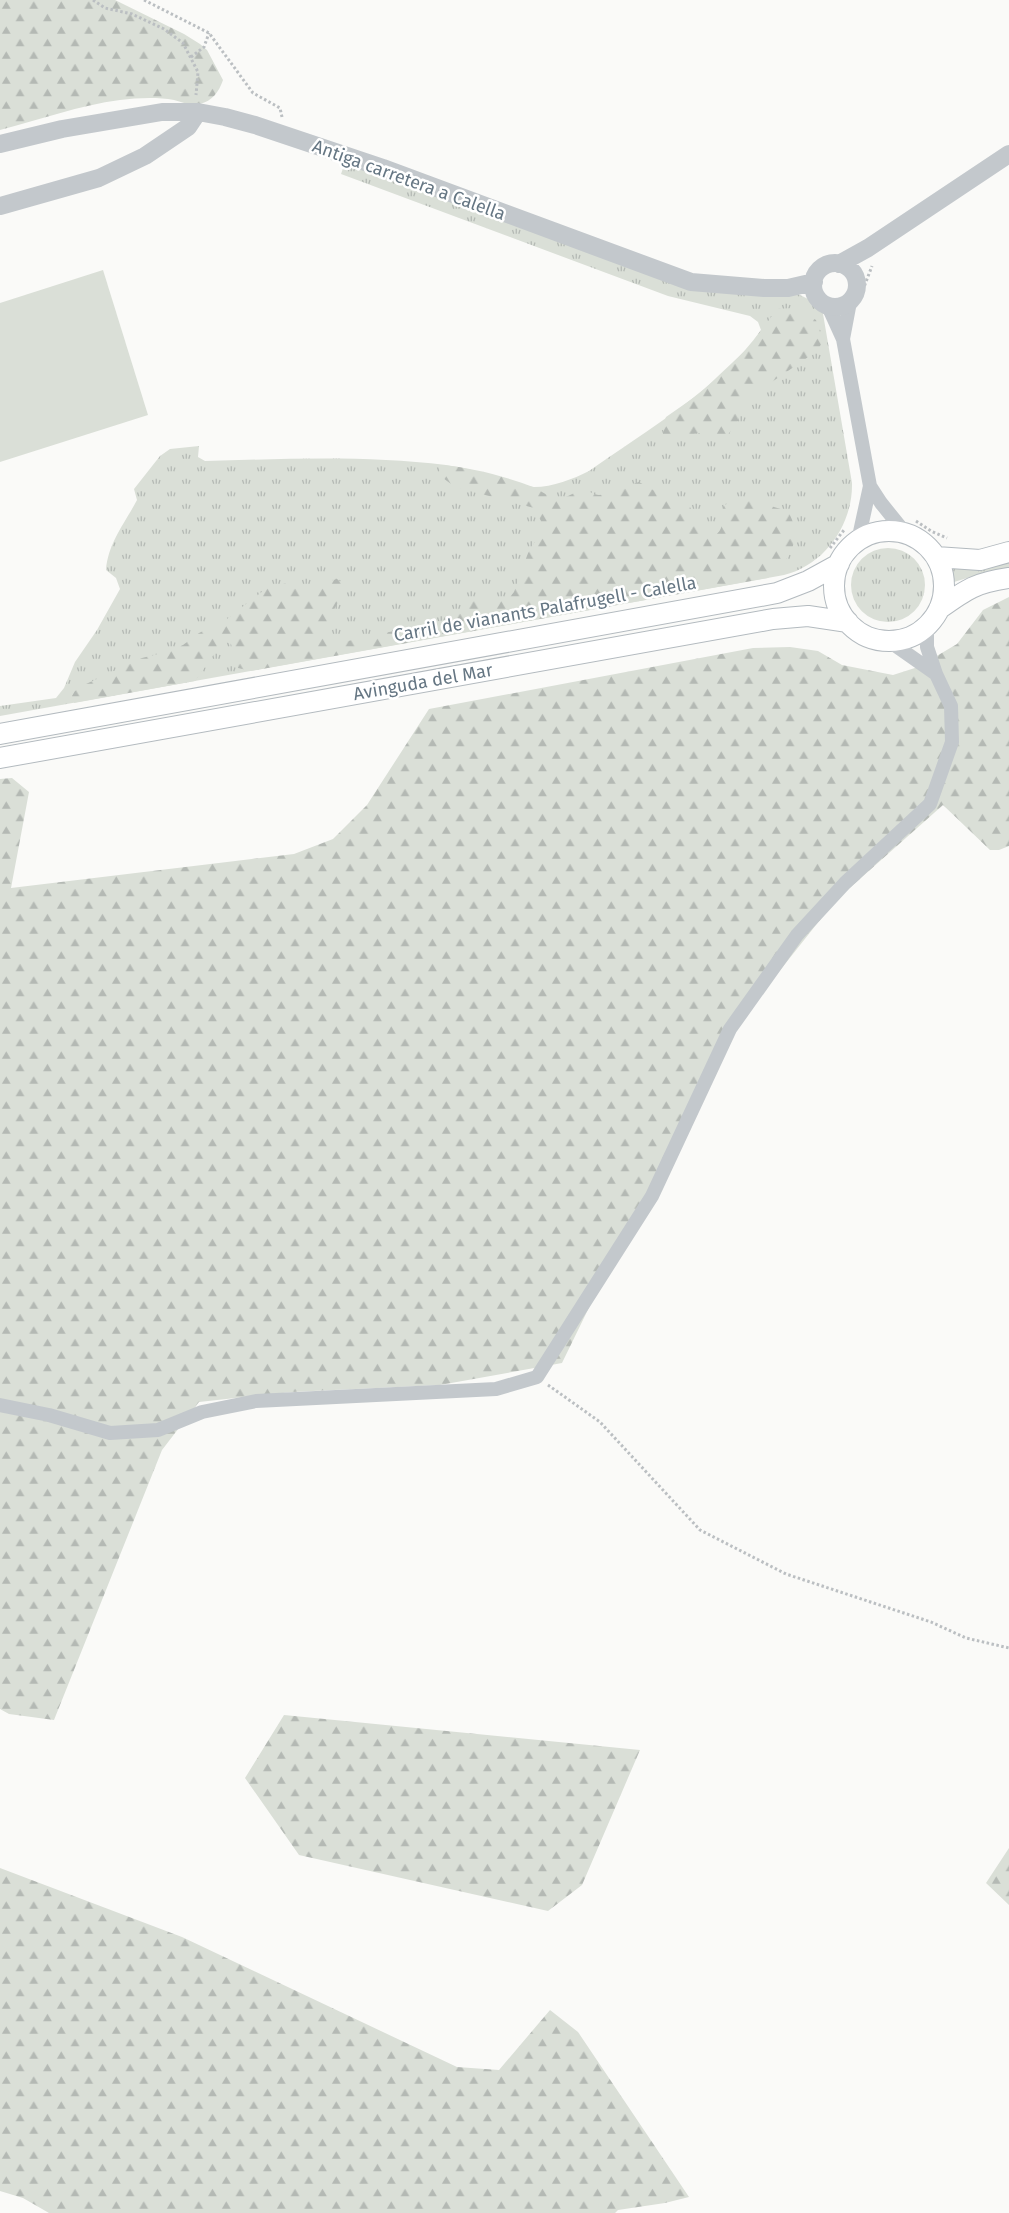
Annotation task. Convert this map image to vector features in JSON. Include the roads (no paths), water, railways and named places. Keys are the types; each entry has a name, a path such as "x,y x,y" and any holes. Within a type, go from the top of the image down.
{"main road":[{"path":"909,526 936,557 943,574 944,592 939,609 927,626 909,637 889,641 873,639 860,632 848,622 839,610 835,594 834,557 847,551 858,541 873,534 909,526"},
{"path":"936,557 980,560 1009,552"},
{"name":"Avinguda del Mar","path":"0,734 777,593 808,581 834,557"},
{"path":"939,609 970,587 987,581 1009,578"},
{"name":"Avinguda del Mar","path":"0,758 773,619 808,616 848,622"}],"street":[{"name":"Antiga carretera a Calella","path":"0,144 62,129 162,112 198,112 225,117 285,135 383,168 692,282 788,288 814,282"},
{"path":"0,206 99,178 144,156 188,128 198,112"},
{"path":"909,526 880,503 870,486 843,339 828,306 817,297 814,282 816,275 826,266 839,264 868,248 1009,154"},
{"path":"828,306 843,306 855,296 857,282 851,270 839,264"},
{"path":"843,339 850,302"},
{"path":"858,541 870,486"},
{"path":"0,1404 110,1433 158,1430 202,1412 256,1401 496,1389 537,1377 652,1196 730,1029 797,935 845,883 930,804 952,742 951,706 936,674 928,647 927,626"},
{"path":"889,641 936,674"}]}
